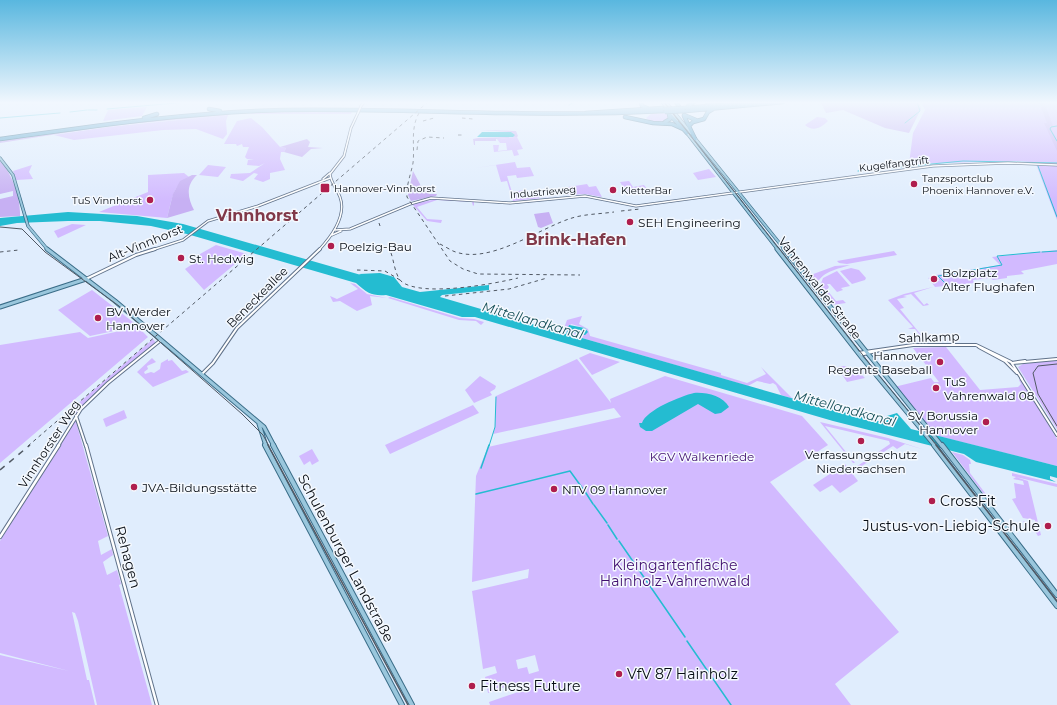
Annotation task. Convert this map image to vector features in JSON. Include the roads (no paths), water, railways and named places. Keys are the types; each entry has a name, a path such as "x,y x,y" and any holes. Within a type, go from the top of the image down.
{"highway":[{"path":"0,139 29,135"},
{"path":"0,139 32,135"},
{"path":"694,135 696,139"}],"main road":[{"name":"Vahrenwalder Straße","path":"688,135 859,354 937,448 1057,606"},
{"name":"Vahrenwalder Straße","path":"693,135 946,450 1057,595"},
{"name":"Schulenburger Landstraße","path":"0,158 13,175 23,215 37,240 49,252 86,279 161,339 266,431 412,705"},
{"path":"801,279 806,276"},
{"path":"0,307 86,279"},
{"path":"801,279 808,279"},
{"name":"Schulenburger Landstraße","path":"258,424 262,440 402,705"}],"street":[{"path":"323,179 331,172 345,154 349,135"},
{"name":"Kugelfangtrift","path":"733,193 933,166 1008,163 1057,165"},
{"path":"330,177 331,172"},
{"name":"Alt-Vinnhorst","path":"86,279 128,258 181,241 208,221 258,206 330,177"},
{"name":"Beneckeallee","path":"202,374 215,362 239,325 299,269 335,230 341,211 341,202 338,192 330,177"},
{"name":"Industrieweg","path":"335,230 345,230 410,204 436,198 510,203 585,196 597,197 620,205 636,206 733,193"},
{"name":"Beneckeallee","path":"330,237 345,230"},
{"name":"Vinnhorster Weg","path":"0,537 76,416 100,390 148,348 161,339"},
{"name":"Sahlkamp","path":"859,354 866,352 877,352 880,349 924,344 978,346 1012,363"},
{"name":"Sahlkamp","path":"978,346 1005,361 1012,363 1057,359"},
{"name":"Sahlkamp","path":"1002,357 1020,362"},
{"path":"1005,361 1013,367 1022,379"},
{"path":"1017,370 1017,366 1020,362"},
{"path":"1012,363 1013,367"},
{"path":"1012,363 1057,435"},
{"name":"Rehagen","path":"76,416 88,451 157,705"}],"water":[{"path":"479,135 515,135 513,137 477,137"},
{"path":"68,212 137,216 183,224 361,275 359,274 380,273 394,277 402,287 420,292 489,285 489,290 442,295 440,297 566,334 569,325 585,328 588,332 585,335 570,332 568,334 819,406 882,422 887,416 897,413 911,429 1057,466 1057,478 1050,476 1050,479 1056,482 976,462 964,454 833,421 475,317 462,317 386,295 373,294 363,289 356,283 187,234 151,226 100,221 17,223 0,226 0,218"},
{"path":"694,393 704,393 718,397 729,407 721,413 715,414 698,404 652,431 646,431 640,427 639,423 642,423 650,413 673,400"}],"waterway":[{"path":"1053,135 1057,141"},
{"path":"858,171 963,161 1057,163"},
{"path":"1038,166 1057,217"},
{"path":"1042,252 1057,251"},
{"path":"947,285 938,276 1002,265 997,256 1040,252"},
{"path":"489,446 495,427 496,397"},
{"path":"481,468 489,445"},
{"path":"476,494 570,471 583,489"},
{"path":"584,490 593,504"},
{"path":"594,505 607,523"},
{"path":"608,525 617,539"},
{"path":"619,541 685,637"},
{"path":"687,641 731,705"}],"tram line":[{"path":"690,135 873,368 937,446"},
{"path":"0,227 22,229 45,252 119,306 242,414 263,435 269,446"},
{"path":"1057,364 1038,366 1033,373 1038,394 1057,426"},
{"path":"268,445 408,705"},
{"path":"936,445 1057,601"}],"railway":[{"path":"28,446 390,135"},
{"path":"413,135 413,163 408,184 407,197 450,261 463,269 478,274 580,275"},
{"path":"417,150 418,141 427,137 444,138"},
{"path":"621,211 640,209"},
{"path":"440,244 453,251 467,254 482,254 514,244 572,218 614,212"},
{"path":"0,252 19,250"},
{"path":"391,253 396,272 402,282 425,289 476,286 518,278"},
{"path":"357,270 385,271 400,280"},
{"path":"445,296 509,289 547,278"},
{"path":"0,470 30,445"}],"place":[{"name":"Tanzsportclub Phoenix Hannover e.V.","path":"914,184"},
{"name":"Hannover-Vinnhorst","path":"325,188"},
{"name":"KletterBar","path":"613,190"},
{"name":"TuS Vinnhorst","path":"150,200"},
{"name":"SEH Engineering","path":"630,222"},
{"name":"Poelzig-Bau","path":"331,246"},
{"name":"St. Hedwig","path":"181,258"},
{"name":"Bolzplatz Alter Flughafen","path":"934,279"},
{"name":"BV Werder Hannover","path":"98,318"},
{"name":"Hannover Regents Baseball","path":"940,362"},
{"name":"TuS Vahrenwald 08","path":"936,388"},
{"name":"SV Borussia Hannover","path":"986,422"},
{"name":"Verfassungsschutz Niedersachsen","path":"861,441"},
{"name":"JVA-Bildungsstätte","path":"134,487"},
{"name":"NTV 09 Hannover","path":"554,489"},
{"name":"CrossFit","path":"932,501"},
{"name":"Justus-von-Liebig-Schule","path":"1048,526"},
{"name":"VfV 87 Hainholz","path":"619,674"},
{"name":"Fitness Future","path":"472,686"}],"district":[{"name":"Vinnhorst","path":"257,215"},
{"name":"Brink-Hafen","path":"576,239"}],"water label":[{"name":"Mittellandkanal","path":"533,320"},
{"name":"Mittellandkanal","path":"845,408"}],"park label":[{"name":"KGV Walkenriede","path":"702,456"},
{"name":"Kleingartenfläche Hainholz-Vahrenwald","path":"675,574"}]}
